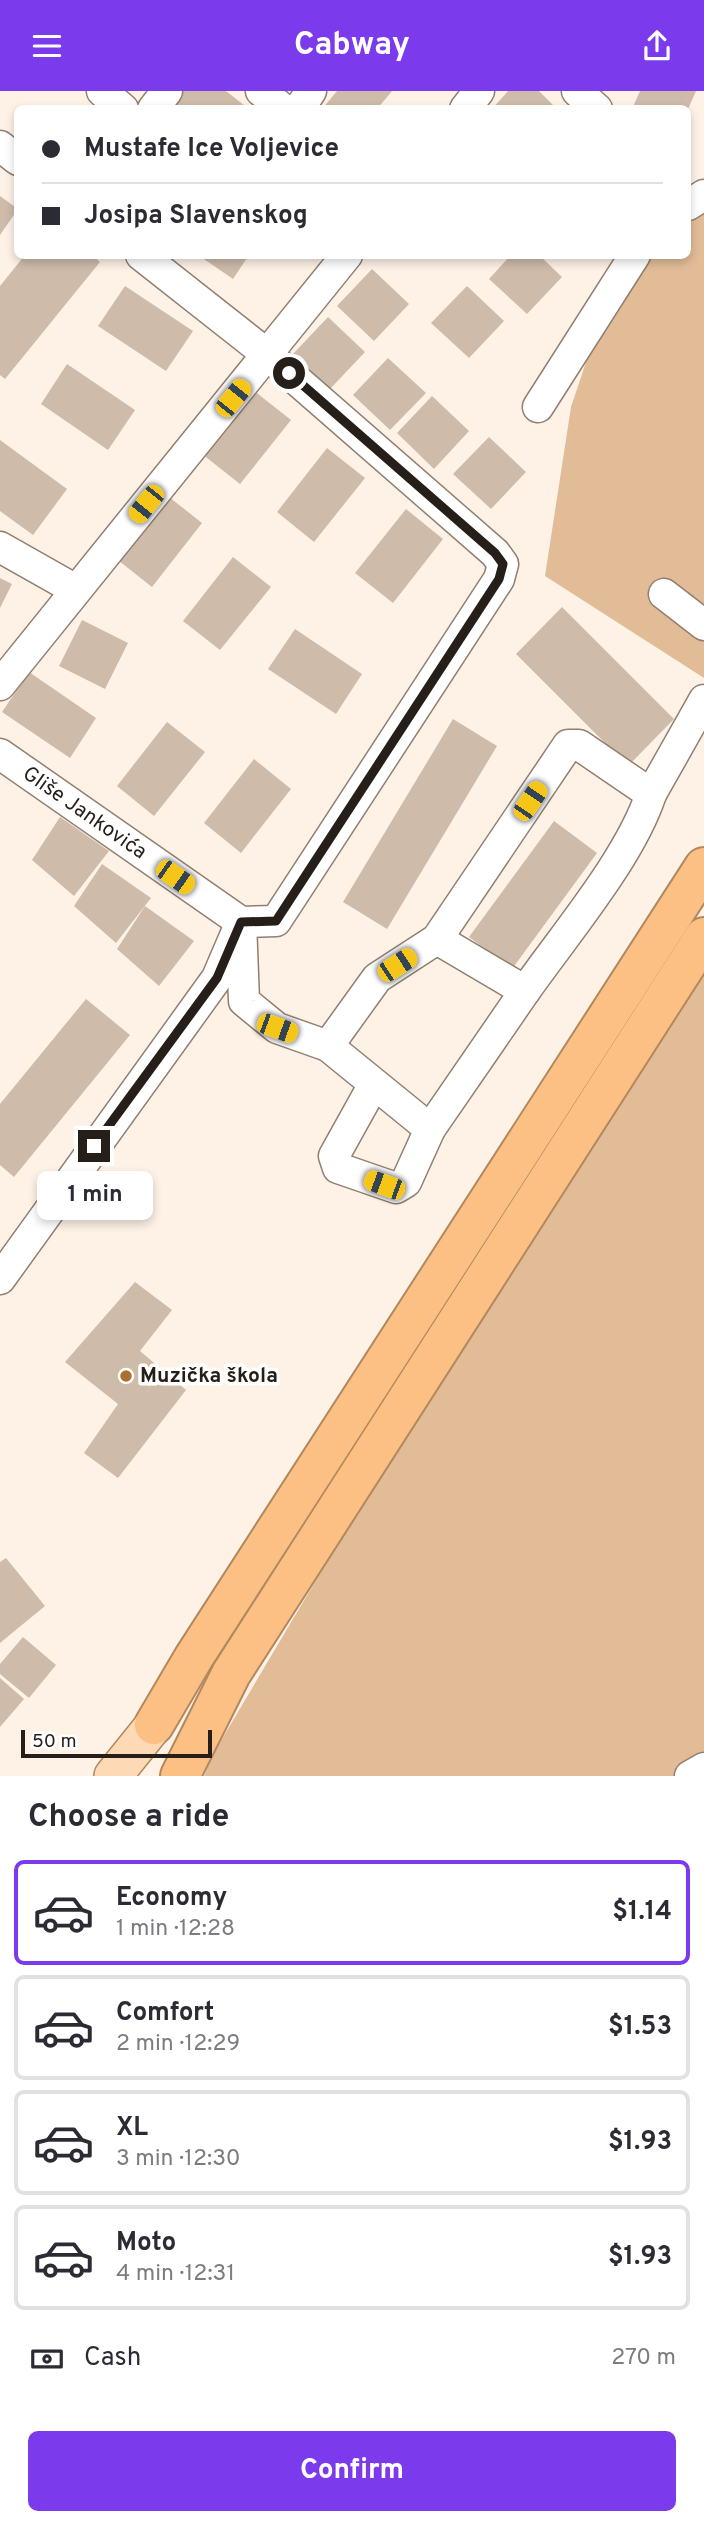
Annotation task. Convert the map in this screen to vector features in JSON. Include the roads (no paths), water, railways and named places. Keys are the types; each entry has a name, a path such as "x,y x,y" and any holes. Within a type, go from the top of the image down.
{"highway":[{"path":"154,1725 194,1657 704,867"},
{"path":"180,1776 231,1674 704,937"}],"main road":[{"path":"113,1776 154,1725"},
{"path":"130,1776 154,1725"}],"street":[{"path":"102,91 118,105"},
{"path":"156,105 167,91"},
{"path":"261,91 278,105"},
{"path":"468,105 479,91"},
{"path":"577,91 593,105"},
{"path":"0,146 14,157"},
{"path":"146,259 268,355 495,553 503,564 499,579 276,921 241,922"},
{"path":"0,685 344,259"},
{"path":"538,407 632,259"},
{"path":"0,547 76,590"},
{"path":"664,594 704,625"},
{"path":"374,1084 334,1156 338,1168 396,1188 406,1182 430,1129 623,852 643,820 651,794 704,701"},
{"path":"328,1047 377,978 437,939 568,745 579,745 651,794"},
{"name":"Gliše Jankovića","path":"0,754 241,922"},
{"path":"241,922 244,1001 277,1028 328,1047 430,1129"},
{"path":"0,1279 9,1242 217,978 241,922"},
{"path":"437,939 525,991"},
{"path":"690,1776 704,1768"}],"place":[{"name":"Muzička škola","path":"126,1376"}]}
